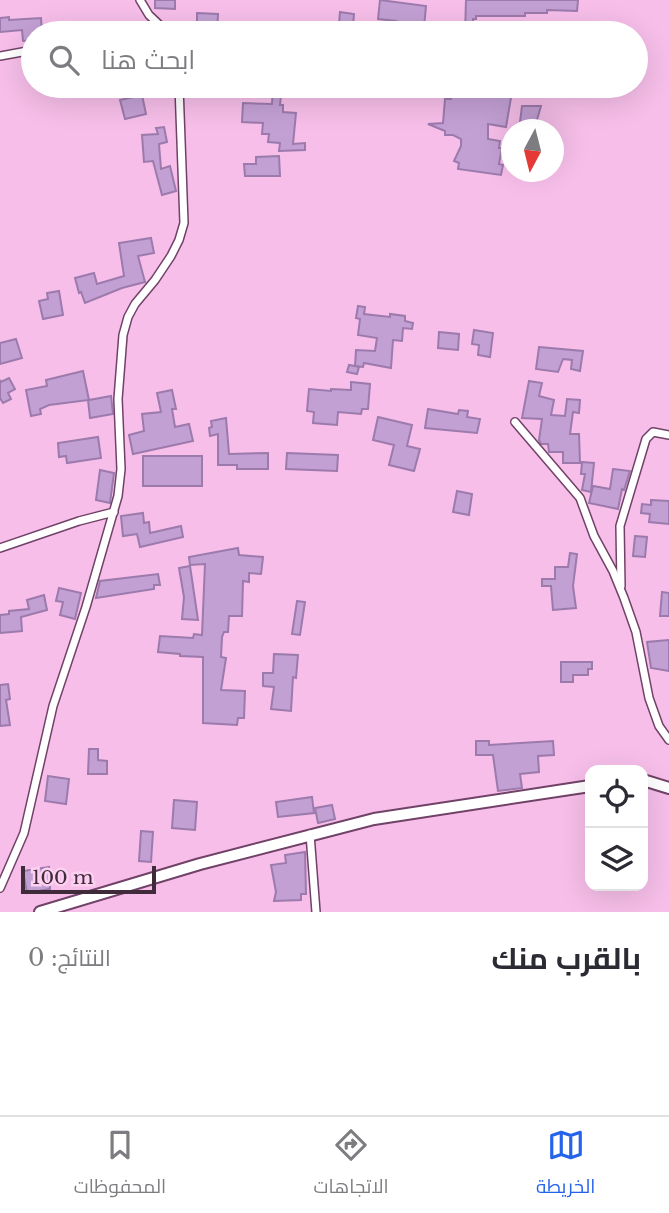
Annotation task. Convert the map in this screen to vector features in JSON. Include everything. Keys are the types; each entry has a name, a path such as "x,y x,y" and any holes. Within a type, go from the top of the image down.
{"main road":[{"path":"648,782 669,788"},
{"path":"40,912 128,884 310,834 401,814 585,787"}],"street":[{"path":"140,0 155,21"},
{"path":"0,56 21,52"},
{"path":"0,888 24,833 53,706 114,512 121,469 118,399 123,335 135,304 171,256 184,223 179,98"},
{"path":"514,422 580,498 594,536 621,590 636,632 649,698 659,726 669,740"},
{"path":"621,590 620,526 641,451 646,439 653,432 669,435"},
{"path":"0,548 114,512"},
{"path":"310,834 316,912"}],"building":[{"path":"155,0 175,0 175,9 155,8"},
{"path":"380,0 426,6 425,21 378,19"},
{"path":"466,0 578,0 577,11 547,10 547,13 525,13 525,16 476,16 473,21 465,21"},
{"path":"340,12 354,14 353,21 339,21"},
{"path":"197,13 218,14 218,21 197,21"},
{"path":"0,18 41,18 41,21 21,21 21,30 0,32"},
{"path":"143,98 146,114 125,119 120,100"},
{"path":"272,98 281,98 283,112 296,113 293,144 305,143 305,150 279,151 280,143 268,142 269,134 262,134 263,123 242,122 243,103 272,104"},
{"path":"511,98 507,119 501,119 501,126 488,124 488,139 500,141 501,175 458,169 459,163 454,161 461,146 461,139 445,135 445,131 428,124 443,123 445,99"},
{"path":"522,106 541,106 537,119 520,119"},
{"path":"164,127 167,142 159,144 161,169 170,166 176,191 162,195 153,161 144,162 142,135 158,134 156,128"},
{"path":"279,156 280,176 245,176 244,164 256,164 256,157"},
{"path":"151,238 154,253 138,256 145,282 85,303 75,278 94,273 97,284 124,276 119,243"},
{"path":"59,291 63,315 43,319 39,301 48,299 47,293"},
{"path":"358,306 365,307 364,314 405,316 405,321 413,323 412,329 403,328 402,341 393,340 391,368 364,363 363,367 355,366 356,350 375,351 377,338 358,335"},
{"path":"474,330 493,333 490,357 478,355 479,345 472,344"},
{"path":"439,332 459,334 458,350 438,348"},
{"path":"16,339 22,358 0,364 0,343"},
{"path":"539,347 583,351 580,371 571,369 572,360 563,359 558,372 536,369"},
{"path":"349,365 359,367 357,374 347,372"},
{"path":"83,371 89,400 111,396 113,414 90,418 88,400 49,405 40,409 41,414 31,416 26,390 47,386 46,380"},
{"path":"9,378 15,389 8,393 11,399 3,403 0,398 0,380 1,382"},
{"path":"529,381 542,383 539,396 554,400 551,415 565,416 567,399 580,400 579,413 573,412 570,434 579,434 580,463 563,463 563,452 549,452 548,444 541,444 539,440 542,419 522,418"},
{"path":"351,382 370,384 368,409 362,409 361,414 338,412 337,425 313,423 314,412 307,411 309,389 351,390"},
{"path":"172,390 176,409 172,409 175,427 189,424 193,441 133,454 129,435 144,431 142,414 161,412 157,393"},
{"path":"428,409 458,414 459,410 468,411 467,417 480,419 477,433 425,428"},
{"path":"378,417 412,425 407,446 420,449 414,471 389,465 394,445 373,440"},
{"path":"226,418 229,454 268,453 268,469 237,469 237,465 218,465 218,434 210,436 209,428 212,427 211,421"},
{"path":"98,437 101,458 67,463 66,456 59,457 58,443"},
{"path":"287,453 338,455 337,471 286,469"},
{"path":"143,456 202,456 202,486 143,486"},
{"path":"582,462 594,463 591,492 582,490 585,474 581,474"},
{"path":"613,469 630,471 624,490 622,489 618,509 589,503 593,486 610,489"},
{"path":"100,470 114,473 110,503 96,500"},
{"path":"457,491 472,494 469,515 453,512"},
{"path":"651,500 669,501 669,524 649,522 650,514 641,513 642,504 651,505"},
{"path":"143,513 144,523 149,522 150,533 181,526 183,537 140,547 137,534 123,536 121,516"},
{"path":"635,536 647,537 645,557 633,556"},
{"path":"238,548 239,555 263,557 261,574 249,573 249,582 243,581 242,616 229,616 228,632 224,632 222,637 221,657 226,658 221,690 245,691 244,718 238,718 237,725 203,723 203,657 158,652 160,636 193,638 194,634 202,635 205,564 190,565 189,557"},
{"path":"570,553 577,554 573,586 576,608 553,610 551,586 542,586 542,579 555,579 555,567 568,567"},
{"path":"190,566 198,620 182,619 184,597 179,568"},
{"path":"158,574 160,585 154,585 154,589 96,598 100,581"},
{"path":"59,588 81,593 75,619 60,615 63,602 56,601"},
{"path":"662,592 669,593 669,616 660,616"},
{"path":"44,595 47,610 21,617 22,631 0,633 0,615 29,609 27,600"},
{"path":"297,601 305,602 300,635 292,634"},
{"path":"669,640 669,671 651,668 647,642"},
{"path":"274,654 298,655 296,678 293,677 291,711 271,709 274,687 263,686 263,673 273,673"},
{"path":"561,662 592,662 592,669 588,669 588,675 573,675 573,682 561,682"},
{"path":"8,684 10,699 6,700 10,725 0,726 0,685"},
{"path":"476,741 489,741 489,745 553,741 554,755 538,756 539,772 520,774 522,788 498,791 493,755 476,755"},
{"path":"89,749 98,749 98,760 107,761 107,774 88,774"},
{"path":"48,776 69,779 66,804 45,801"},
{"path":"312,797 314,813 278,817 276,802"},
{"path":"174,800 197,802 195,830 172,828"},
{"path":"332,805 335,819 318,823 315,808"},
{"path":"141,831 153,832 151,862 139,861"},
{"path":"305,852 306,894 301,894 301,900 274,901 276,892 271,865 286,863 285,855"},
{"path":"49,867 50,889 27,893 23,871"}]}
